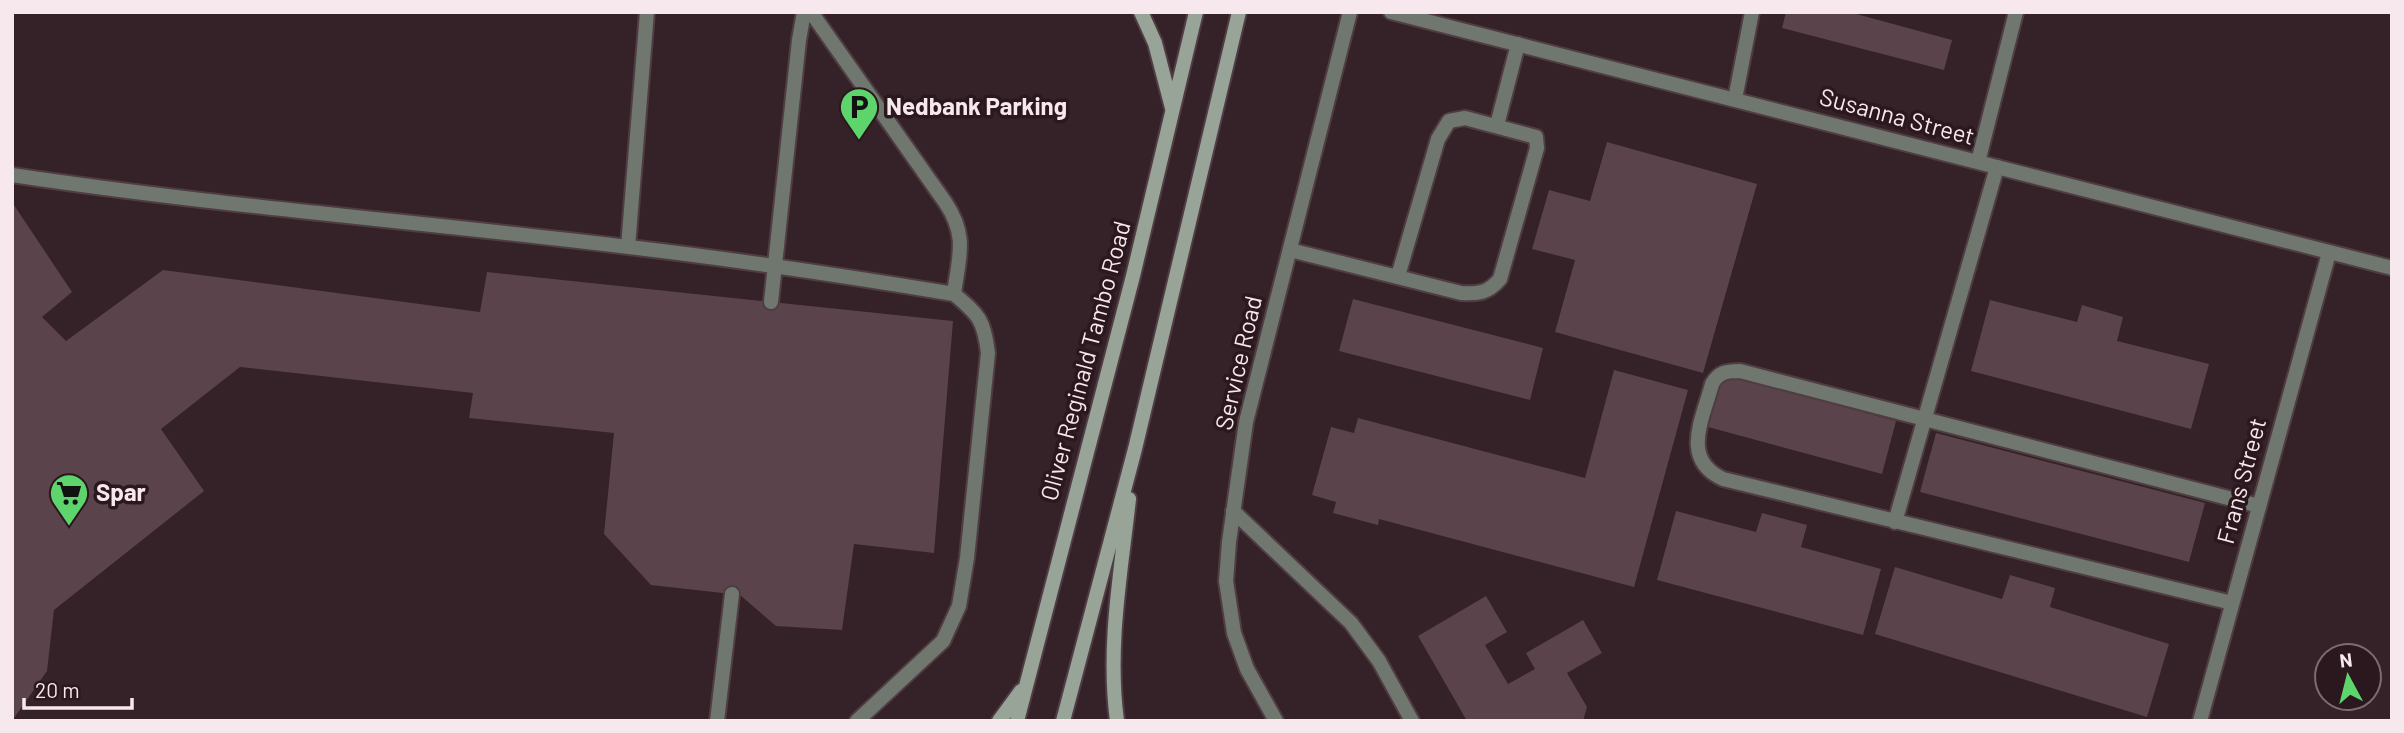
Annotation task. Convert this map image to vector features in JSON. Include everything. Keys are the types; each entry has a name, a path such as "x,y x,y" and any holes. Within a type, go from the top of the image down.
{"main road":[{"path":"1141,12 1155,43 1172,109"},
{"name":"Oliver Reginald Tambo Road","path":"1017,721 1133,276 1196,12"},
{"path":"1063,721 1135,449 1239,12"},
{"path":"1117,721 1112,668 1135,449"},
{"path":"999,721 1026,683"}],"street":[{"path":"628,247 647,12"},
{"path":"771,302 804,12"},
{"path":"811,12 958,223 961,246 954,293"},
{"name":"Service Road","path":"1276,721 1247,669 1234,633 1226,582 1233,511 1246,422 1350,12"},
{"name":"Susanna Street","path":"1391,12 2392,268"},
{"path":"1735,99 1752,12"},
{"path":"1978,162 2016,12"},
{"path":"1497,125 1518,44"},
{"path":"1290,250 1398,276 1470,293 1489,290 1500,279 1538,140 1533,135 1458,118 1449,121 1442,130 1398,276"},
{"path":"1895,522 1997,167"},
{"path":"12,175 119,191 775,265 954,293 977,313 985,332 988,353 967,558 959,606 943,640 858,721"},
{"name":"Frans Street","path":"2200,721 2329,253"},
{"path":"2232,603 1723,479 1704,468 1697,449 1712,384 1721,373 1740,370 2259,506"},
{"path":"1233,511 1351,623 1379,661 1412,721"},
{"path":"717,721 732,594"}],"building":[{"path":"1786,12 1849,12 1952,40 1944,70 1782,28"},
{"path":"1607,142 1757,184 1703,373 1555,332 1575,260 1532,249 1549,190 1590,201"},
{"path":"12,202 72,292 42,317 66,341 163,270 480,312 487,272 953,321 934,553 854,544 842,630 776,626 740,595 651,585 604,534 614,433 469,418 473,393 240,367 161,429 204,491 54,610 47,671 12,721"},
{"path":"1353,299 1543,348 1530,400 1339,351"},
{"path":"1990,300 2077,322 2082,305 2123,317 2117,341 2209,364 2191,429 1971,371"},
{"path":"1614,370 1688,390 1634,587 1379,519 1378,525 1333,513 1336,502 1312,495 1331,427 1354,433 1358,418 1585,478"},
{"path":"1723,374 1896,421 1882,474 1708,427"},
{"path":"1936,433 2205,503 2189,562 1920,492"},
{"path":"1676,511 1756,532 1762,513 1807,525 1801,547 1881,569 1863,635 1657,580"},
{"path":"1895,567 2002,599 2010,575 2055,588 2050,607 2169,644 2147,717 1875,634"},
{"path":"1486,596 1507,632 1485,645 1508,684 1535,669 1526,653 1583,620 1602,653 1567,673 1587,707 1583,721 1467,721 1418,636"}],"place":[{"name":"Nedbank Parking","path":"859,141"},
{"name":"Spar","path":"69,527"}]}
